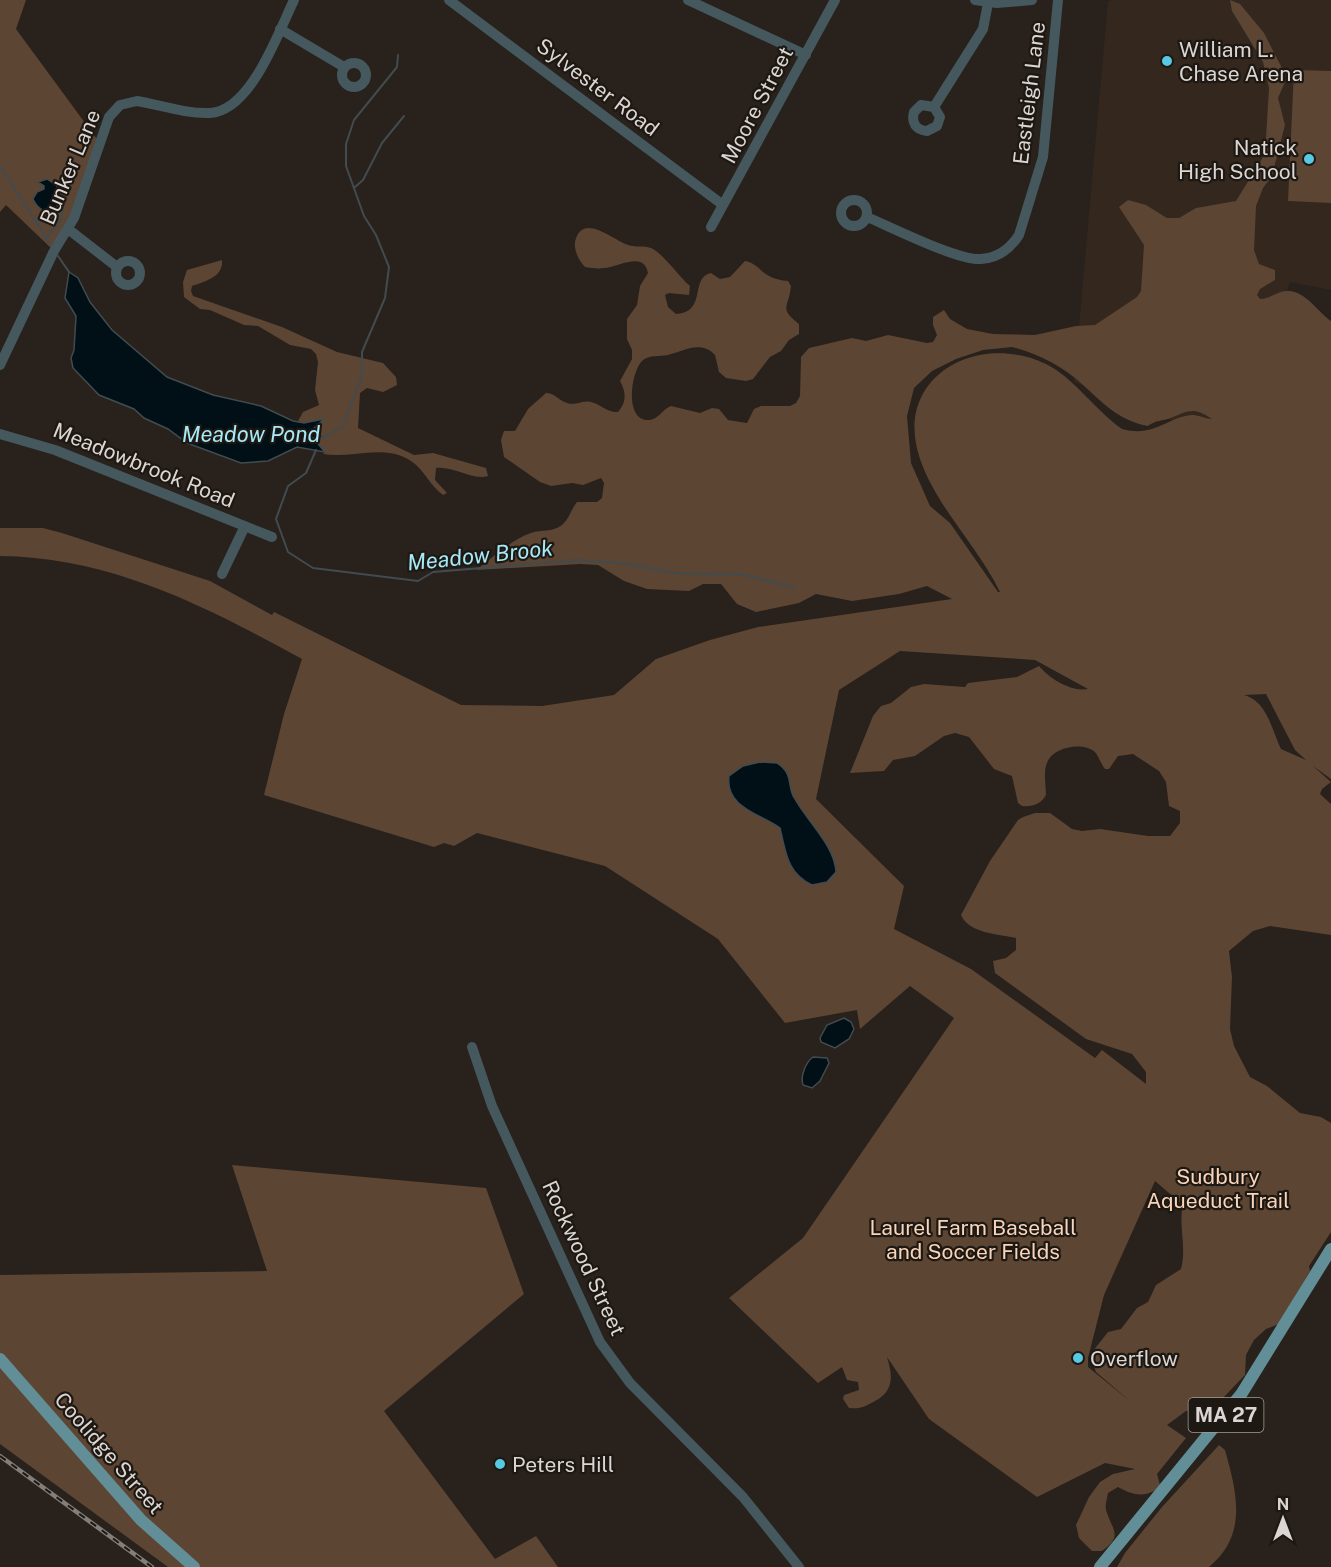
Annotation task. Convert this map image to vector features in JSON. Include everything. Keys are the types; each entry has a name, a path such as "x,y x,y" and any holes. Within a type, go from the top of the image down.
{"main road":[{"name":"MA 27","path":"1100,1567 1242,1394 1331,1249"},
{"name":"Coolidge Street","path":"0,1359 141,1520 161,1541 194,1567"}],"street":[{"name":"Bunker Lane","path":"0,364 54,251 78,208 102,133 114,111 128,101 137,101 192,112 224,111 240,99 255,78 294,0"},
{"name":"Sylvester Road","path":"449,0 723,205"},
{"path":"688,0 806,55"},
{"name":"Moore Street","path":"711,227 835,0"},
{"path":"975,0 988,3 1032,0"},
{"name":"Eastleigh Lane","path":"867,217 968,258 993,257 1013,244 1019,235 1043,157 1058,0"},
{"path":"934,106 983,29 988,3"},
{"path":"280,29 344,67"},
{"path":"68,229 117,267"},
{"name":"Meadowbrook Road","path":"0,434 55,450 272,537"},
{"path":"222,574 245,526"},
{"name":"Rockwood Street","path":"472,1047 492,1106 600,1342 630,1383 743,1497 799,1567"}],"shaded area":[{"path":"1331,0 1331,290 1290,282 1237,446 1074,382 1108,1"}],"green space":[{"path":"0,0 26,0 16,29 99,142 78,208 54,251 6,205 0,212"},
{"path":"1230,0 1240,4 1264,33 1283,70 1285,82 1278,98 1285,125 1272,176 1263,188 1256,206 1254,250 1259,264 1275,270 1275,280 1260,289 1257,295 1260,299 1283,291 1300,294 1331,321 1331,779 1313,766 1331,782 1322,789 1320,794 1331,804 1331,935 1270,926 1253,931 1229,951 1232,977 1230,1029 1234,1046 1250,1077 1267,1086 1300,1113 1321,1117 1331,1123 1331,1232 1309,1266 1310,1271 1279,1324 1266,1329 1254,1340 1246,1355 1245,1375 1220,1401 1208,1409 1186,1411 1167,1425 1186,1438 1157,1474 1160,1485 1158,1489 1147,1494 1138,1494 1118,1487 1108,1493 1106,1508 1114,1529 1114,1537 1102,1551 1092,1551 1079,1538 1076,1525 1089,1497 1100,1482 1113,1474 1135,1469 1105,1463 1037,1497 929,1419 887,1357 891,1377 886,1393 865,1406 849,1408 843,1399 844,1395 859,1390 858,1382 847,1380 842,1367 818,1383 729,1298 803,1238 954,1018 910,986 860,1029 857,1010 785,1023 718,939 605,866 477,833 454,846 444,843 434,847 264,795 284,714 302,659 194,604 119,575 81,565 0,556 0,528 43,528 210,581 272,615 274,612 461,705 542,706 614,695 656,659 710,640 758,627 952,599 927,586 899,594 852,601 816,594 799,603 756,612 737,604 721,584 703,584 689,591 647,589 624,581 598,565 476,570 516,540 562,525 577,502 597,502 602,498 604,483 601,478 583,485 572,483 551,486 540,482 504,457 501,440 504,431 515,431 528,409 546,393 567,403 591,402 614,412 618,412 623,404 624,393 620,381 632,359 632,350 627,339 627,319 637,305 640,286 648,273 646,266 637,261 605,268 585,267 575,249 579,233 584,229 599,230 628,245 651,248 661,255 690,286 689,295 669,293 665,295 668,307 676,314 686,312 692,307 704,276 711,273 720,279 730,277 745,261 755,265 767,275 788,281 791,286 786,307 789,314 799,324 799,334 789,340 781,351 770,357 753,379 746,381 726,378 719,372 715,355 698,347 642,361 635,375 632,395 635,412 640,418 648,420 652,420 671,406 700,413 712,408 719,409 728,420 747,423 754,409 761,406 790,406 796,403 800,396 801,357 809,348 852,338 866,341 888,335 927,343 933,342 937,335 933,317 944,310 950,319 967,329 993,334 1035,335 1076,326 1095,325 1137,297 1141,291 1144,245 1119,207 1128,200 1146,205 1167,218 1179,218 1196,208 1236,201 1265,154 1269,88 1263,62 1232,11","holes":["1012,347 1040,357 1074,377 1104,404 1128,420 1148,426 1192,411 1212,419 1193,415 1184,416 1144,431 1122,429 1066,377 1046,364 1020,355 993,353 968,358 947,368 929,384 918,405 915,430 920,459 936,494 980,558 1000,592 950,523 930,506 911,463 907,416 914,388 932,371 956,359 983,350","900,651 1035,660 1088,689 1061,684 1039,666 1017,677 968,683 965,687 924,684 911,687 891,703 881,706 873,716 850,773 884,771 893,760 915,756 944,736 955,733 969,737 994,769 1012,776 1018,803 1022,806 1030,806 1042,801 1046,795 1047,763 1055,753 1068,747 1090,749 1095,752 1105,769 1109,769 1118,756 1133,754 1159,771 1166,782 1169,806 1180,811 1180,823 1170,836 1148,836 1100,829 1082,831 1072,829 1050,813 1035,813 1023,817 1018,820 990,861 961,915 965,921 978,930 1016,938 1016,950 1006,958 993,961 995,973 1086,1039 1132,1054 1146,1072 1146,1084 1102,1050 1095,1058 971,969 894,929 904,886 816,799 839,690","1266,694 1295,750 1306,760 1281,749 1263,710 1252,698 1244,695","1155,1181 1183,1205 1181,1269 1156,1285 1148,1302 1137,1308 1121,1329 1108,1332 1093,1351 1092,1361 1096,1372 1131,1402 1088,1367 1088,1358 1104,1295"]},
{"path":"1294,70 1331,71 1331,203 1288,201"},
{"path":"222,260 222,266 217,275 192,286 193,296 282,327 337,352 383,363 396,377 397,385 383,392 367,388 360,393 358,428 414,455 433,453 486,468 488,476 476,477 450,469 436,468 435,480 447,493 443,495 416,464 401,456 379,452 323,454 325,452 312,438 323,436 314,432 313,429 323,420 304,423 298,421 303,412 319,405 315,390 318,362 316,354 311,349 290,345 258,326 244,325 210,310 200,309 184,297 183,282 187,270"},
{"path":"232,1165 486,1188 524,1294 384,1411 495,1559 536,1536 558,1567 168,1567 0,1444 0,1275 267,1271"},
{"path":"1219,1445 1225,1450 1233,1482 1236,1513 1230,1541 1221,1555 1209,1567 1117,1567 1125,1553 1162,1507"}],"water":[{"path":"47,179 56,185 61,195 55,212 42,210 33,199 37,192 44,189 44,186 38,182"},
{"name":"Meadow Pond","path":"69,272 78,278 90,302 112,330 167,377 213,395 261,406 293,421 304,423 324,419 313,429 314,433 325,437 313,438 325,452 297,447 268,461 241,463 187,443 168,429 144,418 134,409 99,395 73,368 71,358 74,350 76,316 65,298"},
{"path":"760,762 777,763 783,767 788,776 792,794 826,843 836,872 827,882 812,885 797,875 789,861 780,828 746,809 733,796 729,787 729,776 743,766"},
{"path":"844,1018 851,1022 854,1029 849,1039 835,1048 821,1042 820,1038 827,1025"},
{"path":"813,1057 827,1058 829,1063 820,1081 812,1088 803,1085 802,1078 806,1066"}],"waterway":[{"path":"325,437 343,425 362,376 362,352 385,298 389,267 376,235 364,216 346,166 346,144 354,120 397,67 398,55"},
{"path":"355,187 363,180 382,143 404,116"},
{"name":"Meadow Brook","path":"0,166 49,242"},
{"path":"47,238 59,223 63,208 59,206"},
{"path":"36,221 46,222 51,213"},
{"name":"Meadow Brook","path":"58,256 69,272"},
{"name":"Meadow Brook","path":"316,450 306,473 288,486 276,519 288,552 313,568 418,581 433,572 578,560 628,564 676,573 746,575 794,588"}],"railway":[{"path":"0,1456 152,1567"}],"place":[{"name":"William L. Chase Arena","path":"1167,61"},
{"name":"Natick High School","path":"1309,159"},
{"name":"Overflow","path":"1078,1358"},
{"name":"Peters Hill","path":"500,1464"}],"park label":[{"name":"Sudbury Aqueduct Trail","path":"1218,1188"},
{"name":"Laurel Farm Baseball and Soccer Fields","path":"973,1239"}]}
